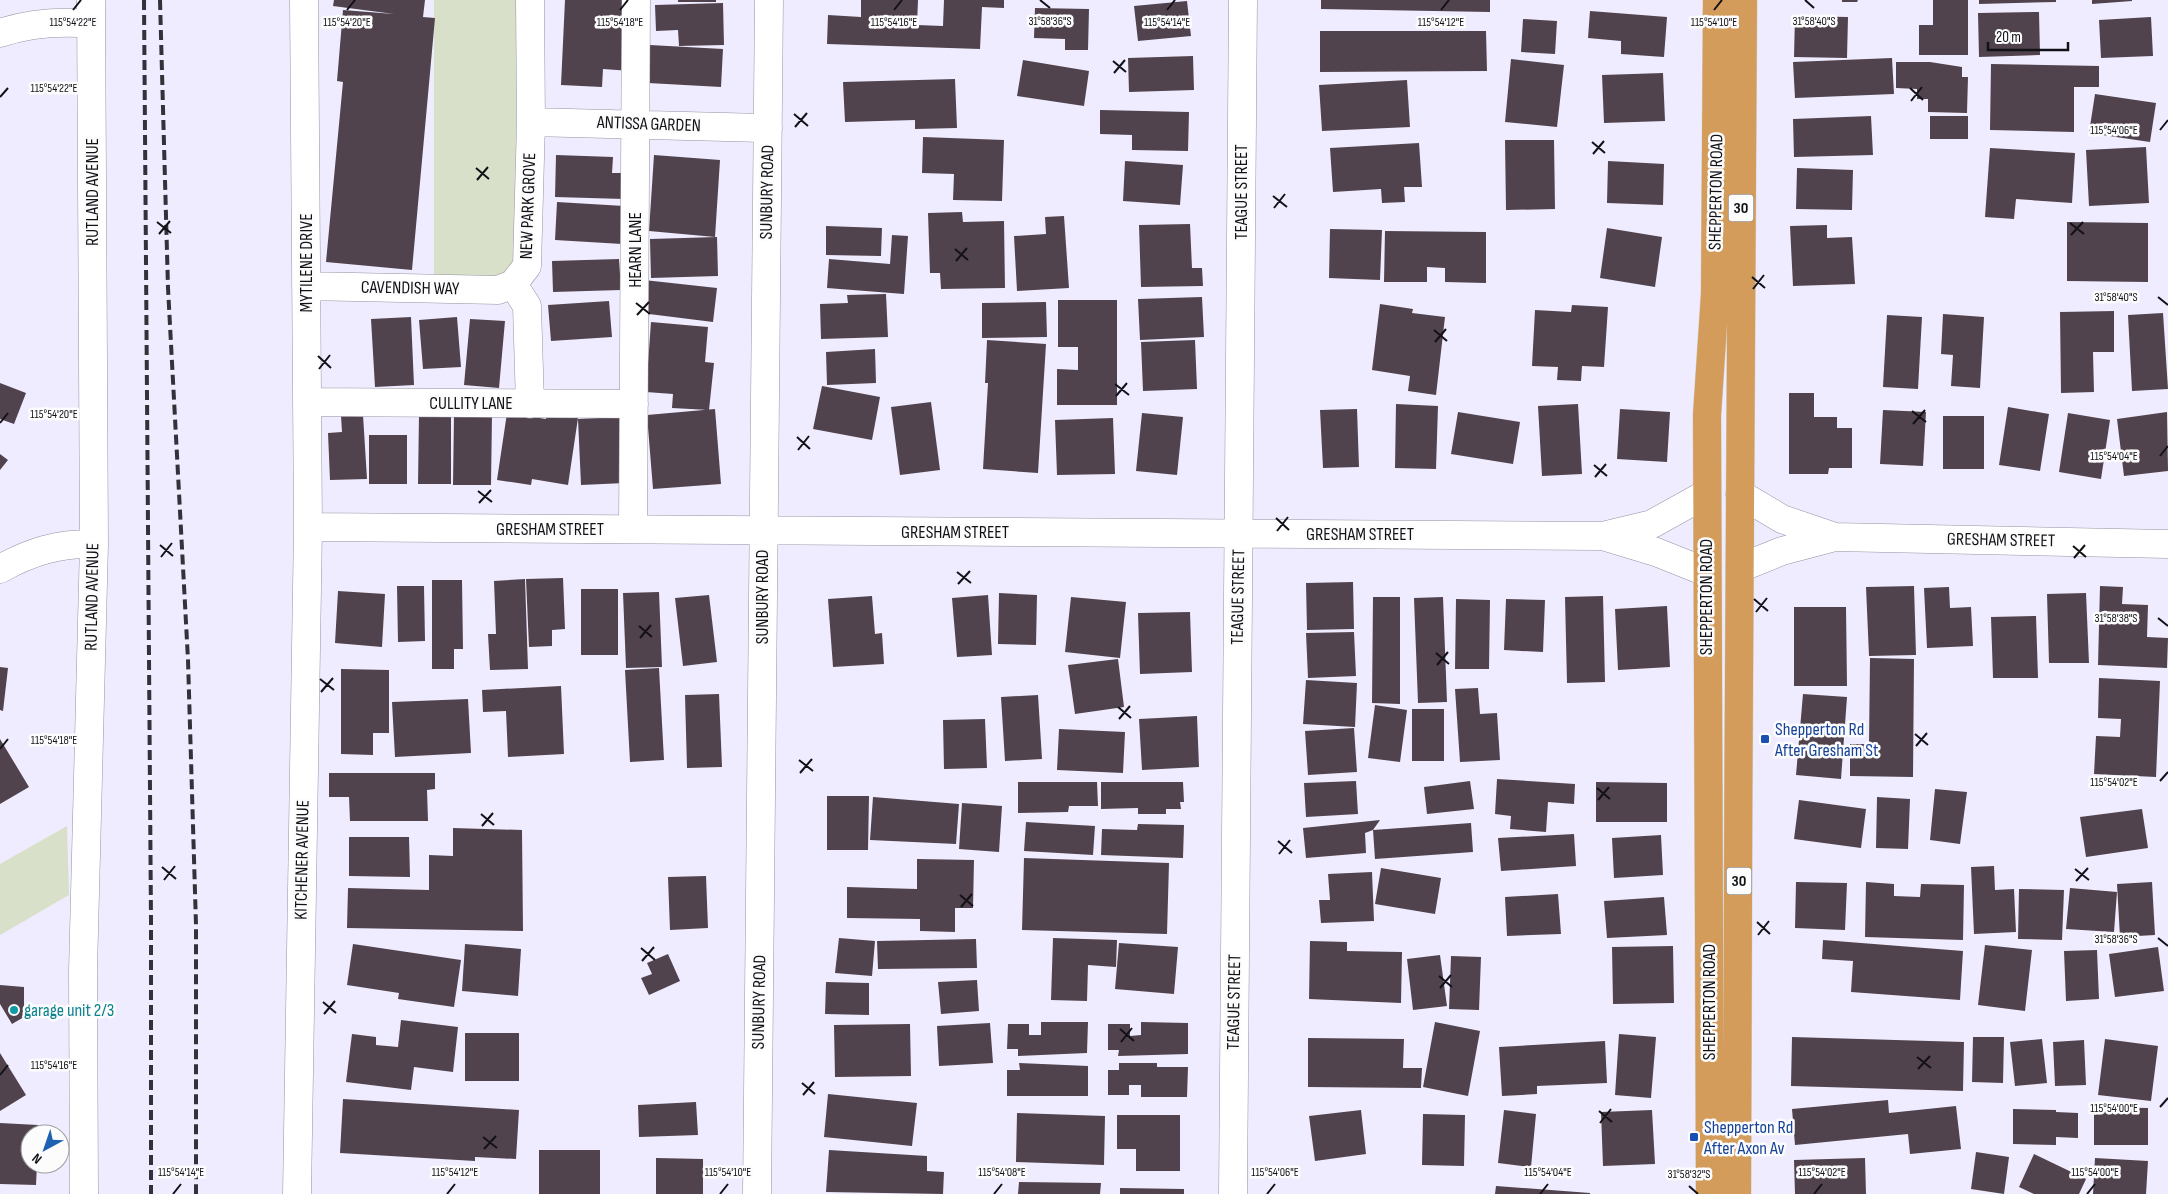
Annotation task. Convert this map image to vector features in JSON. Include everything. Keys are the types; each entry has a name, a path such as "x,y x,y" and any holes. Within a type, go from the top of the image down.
{"highway":[{"name":"SHEPPERTON ROAD","path":"1710,1194 1706,494 1707,415 1715,294 1717,0"},
{"name":"SHEPPERTON ROAD","path":"1737,1194 1740,568 1738,416 1743,0"}],"street":[{"name":"MYTILENE DRIVE","path":"304,0 308,527"},
{"name":"NEW PARK GROVE","path":"530,0 531,122 527,266 513,284 527,306 530,404"},
{"name":"HEARN LANE","path":"634,529 636,0"},
{"name":"SUNBURY ROAD","path":"757,1194 770,0"},
{"name":"TEAGUE STREET","path":"1233,1194 1243,0"},
{"path":"0,33 19,27 51,22 91,12"},
{"name":"RUTLAND AVENUE","path":"84,1194 83,971 94,544 91,12"},
{"name":"ANTISSA GARDEN","path":"531,122 768,128"},
{"name":"CAVENDISH WAY","path":"306,286 498,290 513,284"},
{"name":"CULLITY LANE","path":"307,402 634,404"},
{"name":"GRESHAM STREET","path":"308,527 1602,536 1652,524 1706,494"},
{"name":"GRESHAM STREET","path":"1740,494 1782,519 1835,537"},
{"name":"KITCHENER AVENUE","path":"297,1194 308,527"},
{"name":"GRESHAM STREET","path":"1602,536 1656,552 1706,572"},
{"name":"GRESHAM STREET","path":"1740,568 1782,551 1835,537 2168,544"},
{"path":"0,569 22,557 50,548 94,544"}],"green space":[{"path":"434,0 517,0 515,259 508,270 497,276 434,276"},
{"path":"67,826 69,895 0,935 0,864"}],"building":[{"path":"334,0 425,0 423,17 435,18 412,270 326,262 343,82 337,81 343,10 394,14 333,6"},
{"path":"565,0 630,0 631,71 603,69 602,87 561,85"},
{"path":"678,0 716,0 716,2 678,2"},
{"path":"861,0 918,0 917,25 943,26 944,0 1004,0 1004,8 982,7 980,49 827,44 828,15 861,17"},
{"path":"1321,0 1490,0 1490,12 1321,9"},
{"path":"1842,0 1858,0 1857,2 1842,2"},
{"path":"1933,0 1968,0 1968,55 1919,55 1919,25 1933,25"},
{"path":"1979,0 2056,0 2056,2 1979,4"},
{"path":"2092,0 2132,0 2132,1 2092,4"},
{"path":"1187,1 1191,36 1138,41 1134,6"},
{"path":"723,3 724,45 679,46 678,30 656,31 655,5"},
{"path":"1035,8 1089,9 1088,50 1065,50 1065,39 1034,38"},
{"path":"1590,11 1667,17 1664,57 1621,54 1621,41 1588,38"},
{"path":"2039,12 2040,55 1979,57 1978,13"},
{"path":"1795,16 1848,17 1847,58 1794,57"},
{"path":"2151,17 2153,56 2101,58 2099,20"},
{"path":"1523,19 1557,21 1555,54 1521,52"},
{"path":"1320,31 1486,31 1487,71 1320,72"},
{"path":"650,45 723,49 721,87 648,83"},
{"path":"1193,56 1194,90 1129,92 1128,58"},
{"path":"1892,58 1894,94 1795,98 1793,62"},
{"path":"1511,59 1564,65 1557,127 1505,122"},
{"path":"1023,60 1089,71 1084,106 1017,96"},
{"path":"1896,62 1930,62 1962,67 1962,77 1968,77 1967,113 1928,112 1928,99 1917,99 1917,89 1896,88"},
{"path":"1991,64 2099,66 2099,87 2074,87 2074,132 1990,130"},
{"path":"1663,73 1665,121 1604,123 1602,75"},
{"path":"955,79 957,128 915,129 915,120 845,122 843,82"},
{"path":"1407,80 1410,127 1322,131 1319,85"},
{"path":"2095,94 2156,103 2150,142 2089,133"},
{"path":"1100,110 1189,112 1188,151 1132,150 1132,135 1100,134"},
{"path":"1871,116 1873,155 1794,157 1793,119"},
{"path":"1930,116 1968,116 1968,139 1930,139"},
{"path":"923,137 1004,140 1002,201 953,200 954,174 922,173"},
{"path":"1505,140 1554,140 1555,209 1506,210"},
{"path":"1419,143 1422,187 1404,187 1405,202 1382,203 1381,189 1333,192 1330,148"},
{"path":"2146,147 2149,203 2089,206 2086,150"},
{"path":"1990,148 2075,153 2072,203 2016,199 2014,219 1985,217"},
{"path":"556,155 613,157 612,173 624,173 624,199 555,197"},
{"path":"654,155 720,160 715,237 649,231"},
{"path":"1125,161 1183,165 1180,205 1123,201"},
{"path":"1608,161 1664,164 1663,205 1607,203"},
{"path":"1797,168 1853,170 1852,210 1796,209"},
{"path":"557,202 624,206 622,244 555,240"},
{"path":"962,212 963,222 1004,221 1005,288 941,289 940,273 930,273 928,213"},
{"path":"1064,216 1069,288 1017,291 1014,236 1046,234 1045,217"},
{"path":"2067,222 2148,223 2148,282 2067,281"},
{"path":"1190,224 1192,268 1202,268 1203,286 1141,287 1139,225"},
{"path":"1827,225 1827,238 1852,237 1855,284 1793,286 1790,226"},
{"path":"826,226 882,228 881,256 826,255"},
{"path":"1607,228 1662,237 1655,287 1600,278"},
{"path":"1330,229 1382,230 1380,280 1329,278"},
{"path":"1385,231 1486,232 1486,283 1445,282 1445,268 1427,267 1427,282 1384,282"},
{"path":"892,235 908,236 904,294 827,288 829,259 890,264"},
{"path":"717,237 718,276 651,278 650,239"},
{"path":"619,259 621,290 553,292 552,261"},
{"path":"644,280 717,288 713,322 641,313"},
{"path":"886,294 888,337 821,339 820,304 848,303 847,295"},
{"path":"1202,297 1204,337 1140,340 1138,299"},
{"path":"1058,300 1117,300 1117,405 1057,405 1057,369 1078,370 1078,347 1058,347"},
{"path":"609,301 612,337 551,341 548,305"},
{"path":"1046,302 1047,337 982,338 982,303"},
{"path":"1380,304 1413,309 1412,313 1445,317 1436,395 1408,391 1410,376 1372,370"},
{"path":"1572,305 1608,307 1604,367 1582,366 1581,381 1557,380 1558,367 1532,366 1535,310 1571,312"},
{"path":"2114,311 2114,352 2093,352 2094,392 2061,393 2060,312"},
{"path":"2163,313 2168,389 2132,391 2128,315"},
{"path":"1943,314 1984,317 1980,388 1951,386 1953,355 1941,354"},
{"path":"1887,315 1922,317 1918,389 1883,387"},
{"path":"411,317 414,385 375,387 371,319"},
{"path":"457,317 461,367 423,369 419,320"},
{"path":"470,319 505,321 499,388 464,385"},
{"path":"651,322 708,327 705,362 714,363 709,410 672,408 673,394 646,392"},
{"path":"987,340 1046,344 1038,473 983,469 988,383 985,383"},
{"path":"1195,340 1197,389 1143,391 1141,342"},
{"path":"875,349 876,383 827,385 826,352"},
{"path":"0,383 26,393 14,424 0,419"},
{"path":"822,386 880,397 872,440 813,429"},
{"path":"1789,393 1814,393 1814,417 1837,417 1837,428 1852,428 1852,468 1829,468 1828,474 1789,474"},
{"path":"931,402 940,470 900,475 891,407"},
{"path":"1396,404 1438,406 1436,469 1395,468"},
{"path":"1578,404 1582,474 1542,476 1538,406"},
{"path":"2008,407 2049,414 2040,471 1999,465"},
{"path":"715,409 721,484 653,489 647,415"},
{"path":"1357,409 1359,467 1323,468 1320,410"},
{"path":"1620,409 1670,412 1667,462 1617,459"},
{"path":"1883,410 1926,412 1923,466 1880,464"},
{"path":"1458,412 1520,422 1513,464 1451,454"},
{"path":"2167,412 2168,471 2124,476 2117,419"},
{"path":"507,413 546,419 547,413 578,418 568,485 532,479 531,485 497,480"},
{"path":"1142,413 1183,417 1177,475 1136,471"},
{"path":"2068,413 2110,420 2101,479 2059,472"},
{"path":"419,414 451,415 451,484 418,484"},
{"path":"454,414 492,414 491,485 453,485"},
{"path":"363,415 367,479 330,480 328,433 342,432 341,416"},
{"path":"1943,416 1984,416 1984,469 1943,469"},
{"path":"621,417 625,483 581,485 578,419"},
{"path":"1113,418 1115,474 1057,475 1055,420"},
{"path":"369,435 407,435 407,484 369,484"},
{"path":"0,454 8,460 0,470"},
{"path":"563,578 565,629 552,630 552,646 529,647 526,579"},
{"path":"525,579 528,669 490,670 488,634 496,634 494,581"},
{"path":"432,580 462,580 463,649 454,649 454,669 432,669"},
{"path":"1353,582 1354,629 1307,630 1306,583"},
{"path":"397,586 424,586 425,641 398,642"},
{"path":"1914,586 1916,655 1869,656 1866,587"},
{"path":"2100,586 2123,587 2122,604 2148,605 2147,637 2168,638 2167,668 2098,665"},
{"path":"1949,587 1950,608 1971,607 1973,646 1927,648 1924,588"},
{"path":"581,589 618,589 618,655 581,655"},
{"path":"338,591 385,594 382,647 335,643"},
{"path":"659,592 662,667 626,668 623,593"},
{"path":"999,593 1037,595 1036,645 998,644"},
{"path":"2086,593 2089,663 2049,663 2047,594"},
{"path":"709,595 717,662 683,666 675,598"},
{"path":"988,595 992,655 957,657 952,598"},
{"path":"872,596 875,634 882,633 884,664 833,667 828,599"},
{"path":"1603,596 1605,682 1567,683 1565,597"},
{"path":"1071,597 1126,602 1120,658 1065,652"},
{"path":"1373,597 1400,597 1400,704 1372,703"},
{"path":"1443,597 1447,702 1418,703 1414,598"},
{"path":"1456,599 1490,600 1489,669 1455,669"},
{"path":"1506,599 1545,600 1543,652 1504,650"},
{"path":"1667,606 1670,667 1618,670 1615,609"},
{"path":"1794,607 1846,607 1847,686 1794,686"},
{"path":"1190,612 1192,672 1140,674 1138,613"},
{"path":"2036,616 2038,678 1993,678 1991,617"},
{"path":"1354,632 1356,676 1308,678 1306,633"},
{"path":"1870,658 1914,659 1913,777 1850,776 1850,744 1869,744"},
{"path":"1118,659 1124,707 1075,714 1068,665"},
{"path":"0,667 8,668 3,711 0,710"},
{"path":"659,668 664,760 630,762 625,670"},
{"path":"341,669 389,670 389,733 373,733 373,755 341,754"},
{"path":"2099,678 2160,681 2156,777 2094,774 2096,736 2120,737 2121,719 2098,718"},
{"path":"1306,680 1357,683 1355,727 1303,724"},
{"path":"561,686 564,754 508,757 506,711 483,712 482,690"},
{"path":"1478,688 1480,714 1497,713 1500,760 1460,762 1455,689"},
{"path":"719,694 722,767 687,768 685,695"},
{"path":"1803,694 1847,697 1841,779 1796,775"},
{"path":"1038,695 1042,759 1005,761 1001,697"},
{"path":"468,699 471,753 395,757 392,702"},
{"path":"1375,705 1407,710 1400,762 1368,758"},
{"path":"1412,709 1444,709 1444,761 1412,761"},
{"path":"1197,716 1199,767 1142,770 1139,719"},
{"path":"985,719 987,768 944,769 943,720"},
{"path":"1354,728 1357,772 1308,775 1305,731"},
{"path":"1059,729 1125,732 1123,773 1057,770"},
{"path":"0,739 29,787 0,804"},
{"path":"329,773 435,773 435,789 427,790 428,821 350,821 349,797 329,797"},
{"path":"1497,779 1575,784 1574,804 1548,802 1546,832 1510,829 1511,816 1495,814"},
{"path":"1356,781 1358,814 1306,817 1304,783"},
{"path":"1470,781 1474,809 1427,814 1424,787"},
{"path":"1018,782 1097,782 1098,806 1069,806 1068,812 1018,813"},
{"path":"1101,782 1183,782 1184,802 1180,802 1181,809 1166,809 1166,814 1138,814 1138,808 1101,809"},
{"path":"1596,782 1667,783 1667,822 1596,822"},
{"path":"1935,789 1967,792 1960,844 1930,840"},
{"path":"827,796 869,796 868,850 827,850"},
{"path":"873,797 959,804 956,844 870,840"},
{"path":"1877,797 1910,799 1908,849 1876,848"},
{"path":"1799,800 1866,809 1861,848 1794,839"},
{"path":"962,803 1002,806 999,852 959,849"},
{"path":"2142,809 2148,848 2086,857 2080,817"},
{"path":"1380,820 1373,830 1365,833 1366,853 1306,858 1303,828"},
{"path":"1026,822 1095,826 1093,855 1024,851"},
{"path":"1471,823 1473,852 1375,859 1373,830"},
{"path":"1138,824 1184,825 1183,858 1101,855 1102,829 1137,830"},
{"path":"453,828 522,830 523,931 347,928 348,888 429,890 429,855 453,856"},
{"path":"1574,834 1576,866 1501,871 1498,838"},
{"path":"1661,835 1663,875 1614,878 1612,838"},
{"path":"349,837 409,837 410,877 349,876"},
{"path":"1024,858 1169,863 1167,934 1022,930"},
{"path":"917,859 974,860 973,908 955,908 955,932 920,931 920,919 847,918 847,887 917,889"},
{"path":"1994,866 1995,890 2014,889 2016,932 1974,934 1971,867"},
{"path":"1381,868 1441,878 1435,914 1375,904"},
{"path":"1372,872 1374,921 1321,923 1319,900 1330,900 1328,874"},
{"path":"706,876 708,928 670,930 668,877"},
{"path":"1796,882 1847,883 1845,930 1795,928"},
{"path":"1866,882 1894,884 1894,896 1920,897 1921,884 1964,885 1963,940 1865,937"},
{"path":"2152,882 2155,935 2120,937 2117,884"},
{"path":"2070,888 2117,892 2114,932 2066,929"},
{"path":"2019,889 2064,890 2062,940 2018,939"},
{"path":"1558,894 1561,934 1507,936 1505,897"},
{"path":"1664,897 1667,935 1607,938 1604,901"},
{"path":"839,938 875,941 872,976 835,973"},
{"path":"1053,938 1117,940 1116,967 1088,965 1087,1001 1051,1000"},
{"path":"976,939 977,968 878,969 877,941"},
{"path":"1823,940 1963,951 1960,1000 1851,992 1853,961 1822,959"},
{"path":"1310,941 1347,942 1347,951 1402,952 1401,1003 1309,999"},
{"path":"1119,943 1178,947 1174,994 1115,989"},
{"path":"353,944 461,960 454,1007 398,999 399,993 347,985"},
{"path":"465,944 521,949 518,996 462,991"},
{"path":"1985,945 2032,950 2025,1011 1978,1005"},
{"path":"1673,946 1674,1003 1613,1004 1612,947"},
{"path":"2158,947 2164,991 2115,997 2109,954"},
{"path":"2097,950 2099,999 2066,1001 2064,951"},
{"path":"668,954 680,981 649,995 641,978 652,974 647,963"},
{"path":"1440,955 1447,1006 1413,1010 1407,959"},
{"path":"1451,956 1481,957 1479,1010 1449,1009"},
{"path":"977,980 979,1011 941,1014 938,982"},
{"path":"826,982 869,983 869,1015 825,1014"},
{"name":"garage unit 2/3","path":"0,985 24,987 24,1017 12,1024 0,1004"},
{"path":"401,1020 458,1027 453,1072 414,1067 411,1090 346,1082 352,1034 376,1037 376,1045 398,1047"},
{"path":"1041,1022 1088,1022 1087,1053 1018,1056 1018,1049 1007,1049 1008,1024 1029,1024 1029,1035 1041,1035"},
{"path":"1141,1022 1188,1023 1188,1054 1118,1056 1119,1050 1108,1050 1108,1024 1130,1024 1130,1036 1141,1035"},
{"path":"1435,1022 1480,1031 1468,1096 1423,1087"},
{"path":"990,1023 993,1063 939,1066 937,1026"},
{"path":"910,1024 911,1076 835,1077 834,1025"},
{"path":"465,1033 519,1033 519,1081 465,1081"},
{"path":"1619,1034 1656,1037 1651,1098 1615,1095"},
{"path":"1792,1037 1964,1042 1963,1091 1791,1086"},
{"path":"1973,1037 2004,1037 2003,1083 1972,1082"},
{"path":"1308,1038 1404,1039 1403,1068 1422,1068 1421,1088 1308,1087"},
{"path":"2042,1039 2047,1083 2015,1086 2010,1042"},
{"path":"2105,1039 2158,1046 2151,1101 2098,1095"},
{"path":"2084,1040 2086,1085 2055,1086 2053,1042"},
{"path":"1605,1041 1607,1083 1537,1086 1537,1094 1502,1096 1499,1047"},
{"path":"0,1053 26,1095 0,1111"},
{"path":"1019,1063 1088,1066 1088,1096 1007,1096 1007,1070 1020,1070"},
{"path":"1119,1063 1157,1063 1157,1067 1188,1067 1187,1097 1141,1097 1141,1085 1129,1085 1129,1095 1108,1095 1108,1070 1119,1070"},
{"path":"828,1094 917,1103 912,1146 824,1137"},
{"path":"343,1099 519,1110 516,1159 475,1157 475,1161 340,1153"},
{"path":"1888,1100 1889,1113 1956,1106 1961,1149 1910,1154 1908,1134 1795,1145 1792,1109"},
{"path":"696,1102 698,1135 639,1137 638,1105"},
{"path":"2094,1107 2148,1108 2148,1145 2094,1145"},
{"path":"2013,1109 2056,1110 2056,1112 2078,1113 2078,1138 2056,1137 2056,1145 2013,1144"},
{"path":"1361,1110 1366,1154 1315,1161 1309,1116"},
{"path":"1504,1110 1536,1114 1531,1167 1498,1163"},
{"path":"1652,1110 1655,1164 1603,1166 1601,1112"},
{"path":"1017,1113 1105,1116 1104,1165 1016,1162"},
{"path":"1423,1114 1465,1115 1464,1166 1422,1165"},
{"path":"1117,1115 1180,1115 1180,1171 1136,1171 1136,1149 1117,1149"},
{"path":"0,1123 20,1124 20,1174 37,1174 36,1185 0,1184"},
{"path":"539,1150 600,1150 600,1194 539,1194"},
{"path":"829,1150 927,1156 927,1171 944,1172 943,1194 826,1192"},
{"path":"1976,1152 2009,1157 2004,1194 1971,1189"},
{"path":"2034,1154 2086,1179 2079,1194 2034,1194 2019,1187"},
{"path":"656,1158 703,1159 703,1194 656,1194"},
{"path":"1865,1158 1866,1194 1795,1194 1794,1160"},
{"path":"2095,1158 2148,1161 2146,1194 2093,1194"},
{"path":"1019,1182 1101,1183 1100,1194 1018,1194"},
{"path":"1496,1186 1590,1193 1590,1194 1495,1194"},
{"path":"1120,1188 1184,1189 1184,1194 1120,1194"}],"railway":[{"path":"144,0 151,921 151,1194"},
{"path":"160,0 168,288 188,660 196,925 196,1194"}],"place":[{"name":"Shepperton Rd After Gresham St","path":"1765,739"},
{"name":"garage unit 2/3","path":"14,1010"},
{"name":"Shepperton Rd After Axon Av","path":"1694,1137"}]}
